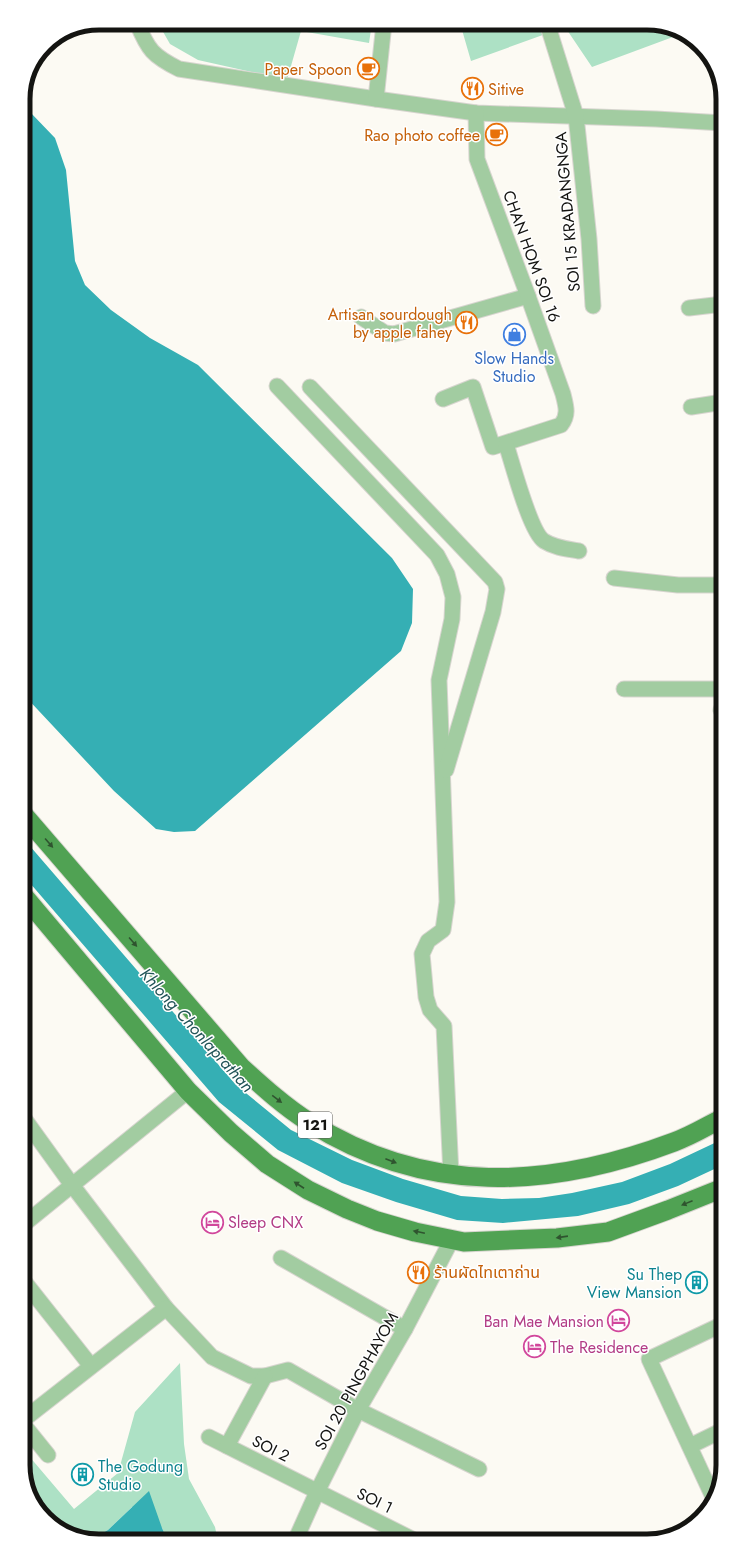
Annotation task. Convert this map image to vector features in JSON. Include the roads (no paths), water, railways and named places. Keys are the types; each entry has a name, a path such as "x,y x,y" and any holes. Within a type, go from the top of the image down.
{"main road":[{"name":"121","path":"30,822 242,1067 274,1097 310,1122 356,1148 405,1166 451,1175 522,1178 589,1168 634,1155 675,1142 716,1122"},
{"path":"30,902 188,1091 231,1133 267,1164 308,1190 348,1209 377,1221 415,1232 464,1242 484,1242 557,1238 608,1232 716,1191"}],"street":[{"path":"140,30 145,43 153,54 179,69 376,100 476,112 716,123"},
{"path":"376,100 383,30"},
{"name":"SOI 15 KRADANGNGA","path":"548,30 576,116 589,240 593,306"},
{"name":"CHAN HOM SOI 16","path":"476,112 477,159 528,296 566,409 565,419 561,425 506,444"},
{"path":"361,317 386,333 394,334 528,296"},
{"path":"689,308 716,305"},
{"path":"277,386 437,555 447,574 453,597 452,619 439,680 447,902 443,930 428,941 422,954 426,998 430,1010 444,1026 451,1175"},
{"path":"310,386 495,582 497,589 493,612 442,782"},
{"path":"443,400 473,387 493,447 506,444 530,516 538,535 544,541 562,549 579,551"},
{"path":"691,406 716,403"},
{"path":"614,578 678,585 716,585"},
{"path":"624,689 716,689"},
{"path":"30,1219 188,1091"},
{"path":"30,1127 72,1185 166,1308 212,1357 251,1376 264,1376 288,1370 358,1410 479,1469"},
{"name":"SOI 20 PINGPHAYOM","path":"298,1534 317,1492 358,1410 405,1329 452,1239"},
{"path":"281,1258 405,1329"},
{"path":"30,1289 91,1366"},
{"path":"30,1414 166,1308"},
{"path":"711,1490 649,1359 716,1327"},
{"path":"227,1446 264,1376"},
{"path":"30,1433 48,1455"},
{"path":"690,1446 716,1433"},
{"name":"SOI 2","path":"209,1437 317,1492"},
{"name":"SOI 1","path":"317,1492 402,1534"}],"water":[{"path":"30,112 55,138 66,170 75,261 85,285 111,310 150,338 198,365 392,558 413,589 412,623 401,651 195,831 174,832 156,829 114,791 30,701"},
{"path":"30,846 236,1085 291,1130 352,1160 403,1179 461,1196 502,1199 539,1198 572,1193 622,1182 670,1164 716,1142 716,1168 678,1186 629,1204 578,1216 503,1223 457,1220 396,1202 342,1183 278,1150 219,1102 30,883"},
{"path":"149,1491 165,1534 101,1534 108,1530"}],"place":[{"name":"Paper Spoon","path":"368,69"},
{"name":"Sitive","path":"473,89"},
{"name":"Rao photo coffee","path":"496,135"},
{"name":"Artisan sourdough by apple fahey","path":"467,323"},
{"name":"Slow Hands Studio","path":"514,334"},
{"name":"Sleep CNX","path":"212,1222"},
{"name":"ร้านผัดไทเตาถ่าน","path":"419,1272"},
{"name":"Su Thep View Mansion","path":"697,1283"},
{"name":"Ban Mae Mansion","path":"619,1321"},
{"name":"The Residence","path":"534,1347"},
{"name":"The Godung Studio","path":"83,1475"}],"water label":[{"name":"Khlong Chonlaprathan","path":"197,1030"}]}
